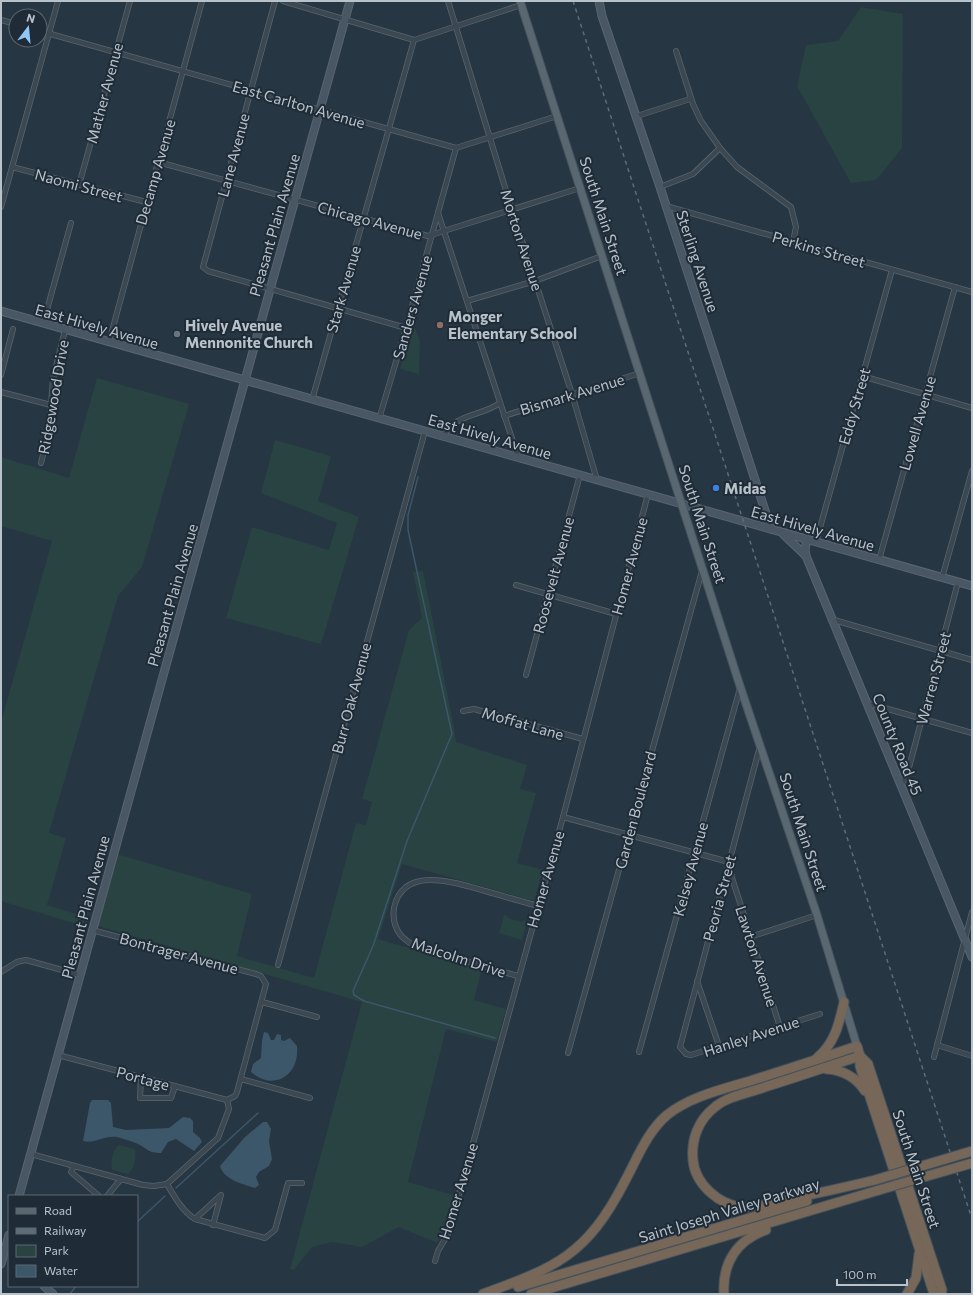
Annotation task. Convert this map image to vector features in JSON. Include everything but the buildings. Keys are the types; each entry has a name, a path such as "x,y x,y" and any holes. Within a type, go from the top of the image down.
{"highway":[{"path":"812,1061 822,1054 833,1039 837,1031 844,1002"},
{"path":"483,1294 544,1270 568,1256 588,1238 611,1208 649,1135 663,1119 678,1107 715,1092 857,1046"},
{"name":"South Main Street","path":"857,1046 860,1056 860,1066 934,1294"},
{"path":"860,1056 736,1097 715,1106 703,1120 694,1137 692,1150 693,1163 697,1175 711,1193 729,1204 741,1207 758,1206 875,1180"},
{"name":"South Main Street","path":"860,1056 868,1064 942,1290 941,1294"},
{"path":"820,1069 834,1070 852,1076 860,1083 872,1104"},
{"name":"Saint Joseph Valley Parkway","path":"493,1294 972,1151"},
{"name":"Saint Joseph Valley Parkway","path":"531,1294 972,1163"},
{"path":"724,1294 724,1279 727,1264 734,1251 745,1240 758,1232 852,1198"},
{"path":"907,1294 916,1278 919,1251"}],"main road":[{"name":"South Main Street","path":"520,3 703,567 740,686 761,745 816,915 857,1046"}],"street":[{"path":"1,207 58,1"},
{"name":"Mather Avenue","path":"79,185 130,1"},
{"name":"Decamp Avenue","path":"109,342 202,1"},
{"name":"Lane Avenue","path":"270,288 208,271 202,267 227,181 275,1"},
{"path":"283,1 345,18 414,40 520,3"},
{"name":"Pleasant Plain Avenue","path":"19,1195 350,1"},
{"name":"Morton Avenue","path":"448,1 489,138 572,394 596,480"},
{"name":"Sterling Avenue","path":"599,1 602,16 660,187 771,529"},
{"name":"East Carlton Avenue","path":"49,33 456,148"},
{"name":"Stark Avenue","path":"312,400 414,40"},
{"path":"676,51 690,99 701,121 720,148 737,167 791,206 796,226 793,242"},
{"path":"636,116 690,99"},
{"path":"456,148 557,116"},
{"name":"Sanders Avenue","path":"379,418 406,328 456,148"},
{"path":"660,187 693,174 720,148"},
{"name":"Chicago Avenue","path":"158,162 428,236 580,188"},
{"name":"Naomi Street","path":"12,167 146,202"},
{"name":"Perkins Street","path":"666,206 972,292"},
{"path":"438,213 518,458"},
{"path":"43,324 70,223"},
{"path":"467,301 535,281 602,256"},
{"name":"Eddy Street","path":"816,542 892,270"},
{"name":"Lowell Avenue","path":"879,560 955,287"},
{"path":"270,288 406,328"},
{"name":"East Hively Avenue","path":"1,311 972,586"},
{"path":"1,375 3,359 13,329"},
{"name":"Ridgewood Drive","path":"41,463 49,430 53,379 65,330"},
{"name":"Bismark Avenue","path":"504,416 640,373"},
{"path":"862,376 972,408"},
{"path":"1,392 51,405"},
{"name":"Bismark Avenue","path":"443,437 448,427 456,421 492,408 500,403"},
{"name":"Burr Oak Avenue","path":"278,965 425,431"},
{"path":"942,578 972,470"},
{"name":"Roosevelt Avenue","path":"526,676 580,475"},
{"name":"Homer Avenue","path":"435,1261 438,1251 448,1234 563,817 648,494"},
{"path":"780,532 806,556"},
{"path":"806,556 805,550 808,540"},
{"name":"County Road 45","path":"806,556 834,620 972,957"},
{"name":"Garden Boulevard","path":"568,1053 703,567"},
{"name":"Warren Street","path":"901,785 908,774 921,719 958,582"},
{"path":"516,585 616,614"},
{"path":"834,620 972,660"},
{"name":"Kelsey Avenue","path":"640,1052 740,686"},
{"path":"868,703 972,733"},
{"name":"Moffat Lane","path":"463,711 474,709 583,739"},
{"name":"Peoria Street","path":"682,1052 681,1042 761,745"},
{"path":"563,817 729,862"},
{"name":"Lawton Avenue","path":"729,862 732,878 750,937 780,1027"},
{"name":"Malcolm Drive","path":"518,976 428,951 406,940 399,933 394,923 394,909 396,902 406,888 415,883 438,879 538,906"},
{"path":"934,1057 972,912"},
{"path":"750,937 816,915"},
{"name":"Bontrager Avenue","path":"92,930 256,974 265,980 262,1002"},
{"path":"1,972 17,962 26,960 80,975"},
{"path":"697,981 719,1046"},
{"path":"31,1154 148,1186 167,1184 218,1138 229,1109 227,1100 235,1096 241,1079 262,1002 317,1017"},
{"name":"Hanley Avenue","path":"682,1052 691,1055 820,1014"},
{"path":"937,1045 972,1056"},
{"name":"Portage","path":"58,1055 227,1100"},
{"path":"141,1077 140,1098 171,1098 175,1086"},
{"path":"241,1079 310,1098"},
{"path":"74,1166 70,1172 98,1195"},
{"path":"108,1195 121,1179"},
{"path":"167,1184 178,1201 195,1219 265,1238 275,1230 288,1183 302,1184"},
{"path":"195,1219 221,1195 213,1224"},
{"path":"1,1264 8,1238"},
{"path":"45,1287 53,1294"}],"green space":[{"path":"861,7 903,14 902,148 876,180 851,183 797,86 806,45 838,41"},
{"path":"415,328 420,342 419,374 400,369 410,331"},
{"path":"97,378 189,404 142,567 118,596 49,833 66,838 47,905 89,918 86,927 1,901 1,722 52,541 1,526 1,457 69,478"},
{"path":"275,440 331,456 318,501 359,517 321,644 226,618 252,527 329,550 337,523 261,493"},
{"path":"423,571 456,742 527,765 520,789 536,793 517,863 543,870 534,901 402,864 378,939 482,969 474,1000 506,1009 497,1042 446,1029 408,1182 454,1195 444,1232 437,1243 399,1227 362,1247 332,1242 312,1247 294,1270 290,1269 362,1002 98,926 117,854 252,894 237,956 314,978 356,823 366,825 372,802 362,799 409,630 422,618 413,572"},
{"path":"504,915 508,916 508,918 527,922 522,940 499,933"},
{"path":"119,1145 135,1149 136,1155 134,1163 128,1174 112,1170 112,1156 115,1149"}],"water":[{"path":"264,1032 268,1033 271,1040 274,1040 277,1034 281,1035 281,1040 284,1041 290,1038 297,1046 297,1056 290,1072 284,1077 276,1080 260,1078 251,1072 253,1064 261,1058"},
{"path":"92,1100 108,1100 111,1103 113,1127 126,1130 169,1128 183,1117 190,1118 193,1121 193,1132 202,1142 194,1151 176,1139 168,1142 161,1153 157,1153 136,1143 117,1137 108,1137 87,1142 83,1141 90,1103"},
{"path":"263,1122 267,1122 271,1129 269,1141 272,1159 269,1166 259,1172 256,1177 259,1185 255,1188 240,1183 225,1175 220,1166 245,1137"}],"waterway":[{"path":"418,477 408,515 408,530 452,734 407,841 373,946 353,991 354,995 364,1001 495,1038"},
{"path":"176,1188 258,1113"},
{"path":"138,1221 165,1196"},
{"path":"70,1294 75,1287"}],"railway":[{"path":"573,1 972,1219"}],"place":[{"name":"Monger Elementary School","path":"440,325"},
{"name":"Hively Avenue Mennonite Church","path":"177,334"},
{"name":"Midas","path":"716,488"}]}
